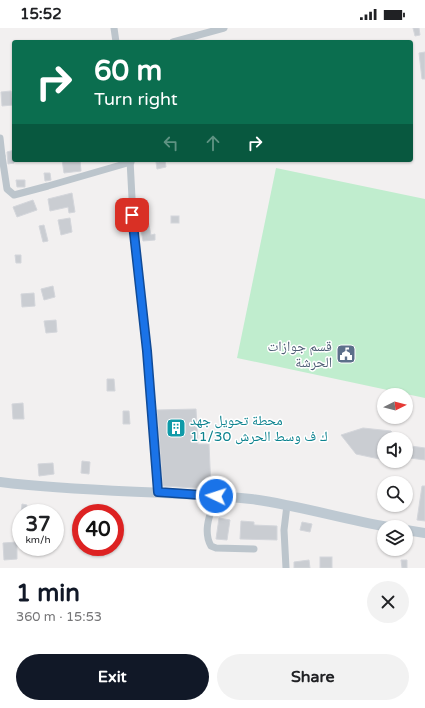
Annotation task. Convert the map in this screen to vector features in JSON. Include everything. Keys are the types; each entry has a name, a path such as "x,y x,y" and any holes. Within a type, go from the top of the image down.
{"street":[{"path":"114,28 116,40"},
{"path":"180,40 224,28"},
{"path":"0,138 1,156 7,189 14,195 128,162"},
{"path":"131,162 132,222 147,351 158,492"},
{"path":"0,482 46,488 158,492 216,496 287,505 377,525"},
{"path":"216,496 207,527 207,535 211,546 216,548 254,549"},
{"path":"286,568 284,530 287,505"},
{"path":"413,531 425,533"}],"green space":[{"path":"276,168 425,199 425,398 413,395 413,388 378,388 237,358"}],"building":[{"path":"413,28 419,28 420,35 415,36"},
{"path":"425,52 425,79 422,79 419,53"},
{"path":"11,91 12,105 2,106 1,92"},
{"path":"12,151 12,162 14,163 8,164 7,152"},
{"path":"62,162 80,162 81,171 64,173"},
{"path":"156,162 165,162 166,167 157,169"},
{"path":"44,173 50,173 51,180 45,181"},
{"path":"16,180 25,180 25,187 17,187"},
{"path":"72,193 75,212 69,213 68,207 50,211 48,199"},
{"path":"33,200 37,210 17,217 13,207"},
{"path":"171,216 179,216 179,223 171,223"},
{"path":"70,218 72,232 61,235 58,220"},
{"path":"148,220 151,235 155,234 155,240 143,241 138,222"},
{"path":"44,225 48,241 43,242 39,226"},
{"path":"15,255 21,255 21,263 16,263"},
{"path":"53,286 55,297 44,300 41,289"},
{"path":"34,293 35,306 22,307 21,294"},
{"path":"56,320 57,332 46,333 44,321"},
{"path":"107,379 114,379 115,391 107,391"},
{"path":"23,403 24,419 13,419 12,404"},
{"path":"196,409 198,444 209,444 211,489 163,486 157,410"},
{"path":"123,411 129,411 130,424 123,424"},
{"path":"363,428 392,432 377,432 377,458 356,454 341,435"},
{"path":"413,446 425,448 425,460 413,458"},
{"path":"82,461 90,462 89,474 81,473"},
{"path":"53,463 54,474 39,476 38,464"},
{"path":"422,486 425,486 425,521 417,520"},
{"path":"219,518 230,520 227,540 216,539"},
{"path":"241,521 254,522 254,525 277,526 277,540 240,539"},
{"path":"302,522 312,524 310,532 300,530"},
{"path":"12,542 12,556 17,556 17,559 4,560 3,543"},
{"path":"320,557 332,557 332,568 320,568"},
{"path":"309,560 310,568 294,568 294,562"},
{"path":"401,560 407,560 407,568 402,568"}],"place":[{"name":"قسم جوازات الحرشة","path":"346,354"},
{"name":"محطة تحويل جهد 11/30 ك ف وسط الحرش","path":"176,428"}],"route":[{"path":"132,215 147,351 158,492 216,496"}]}
